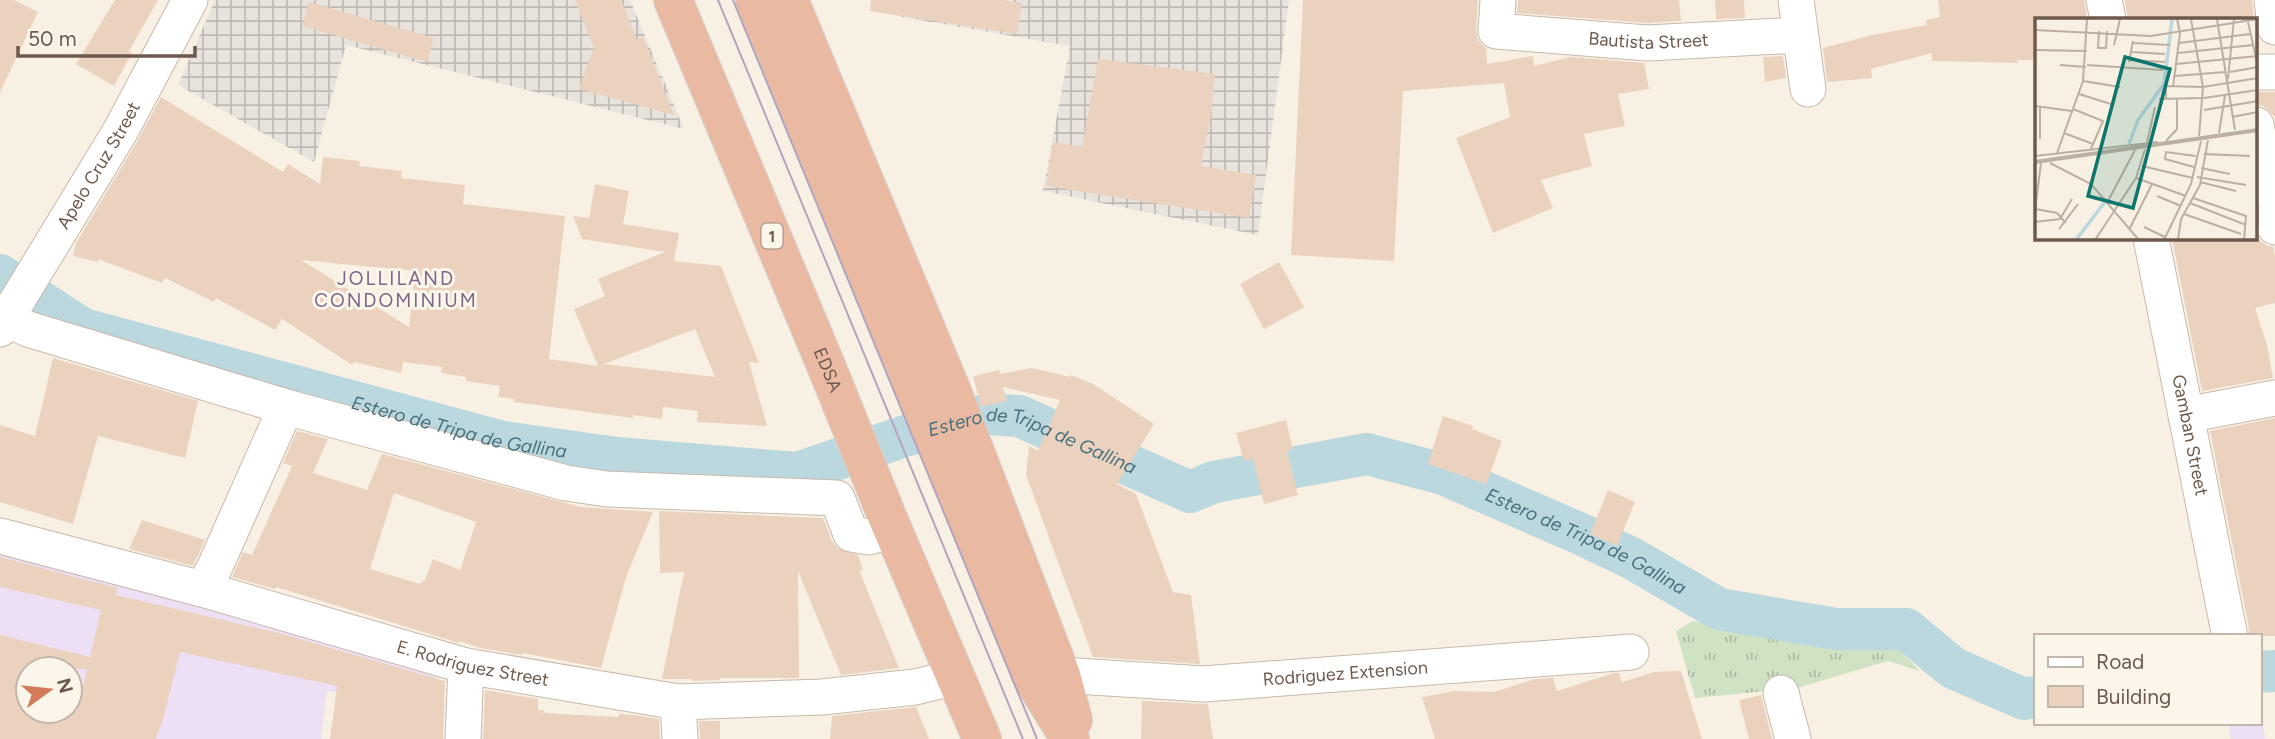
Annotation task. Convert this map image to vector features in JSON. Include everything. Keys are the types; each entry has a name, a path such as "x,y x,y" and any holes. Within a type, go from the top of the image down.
{"highway":[{"name":"EDSA","path":"673,0 982,739"},
{"path":"755,0 970,484 1061,675 1078,739"},
{"path":"789,0 951,389 970,484 1033,679 1070,739"}],"street":[{"name":"Apelo Cruz Street","path":"8,317 121,130 190,0"},
{"path":"1796,0 1808,89"},
{"path":"2104,0 2108,18"},
{"path":"2272,0 2275,27"},
{"name":"Bautista Street","path":"1497,15 1647,43 1800,35"},
{"path":"2258,136 2275,227"},
{"name":"Gamban Street","path":"2151,240 2229,632"},
{"path":"8,317 28,329 286,407 566,483 607,489 837,498 851,534 869,537 890,523"},
{"path":"2186,415 2275,398"},
{"path":"202,589 213,571 286,407"},
{"name":"E. Rodriguez Street","path":"0,536 202,589 466,666 678,702 822,697 915,687 956,677"},
{"name":"Rodriguez Extension","path":"1061,675 1203,684 1631,652"},
{"path":"463,739 466,666"},
{"path":"1781,693 1793,739"},
{"path":"678,702 680,739"}],"shaded area":[{"path":"215,0 630,0 684,129 346,45 314,162 178,85"},
{"path":"899,0 1289,0 1258,235 1043,191 1070,46 896,16"},
{"path":"0,546 436,660 429,708 372,696 327,691 321,739 0,739"},
{"path":"2261,722 2265,739 2231,739 2229,726 2261,725"}],"green space":[{"path":"1693,621 1893,644 1920,671 1888,661 1797,688 1695,698 1676,631"}],"building":[{"path":"0,0 14,0 38,12 0,92"},
{"path":"115,0 158,0 129,51 132,53 114,86 76,64"},
{"path":"575,0 621,0 637,40 643,37 674,115 579,89 594,48"},
{"path":"871,0 1001,0 1022,3 1017,34 870,11"},
{"path":"1303,0 1478,0 1476,30 1478,40 1486,48 1487,64 1533,56 1534,66 1570,57 1644,63 1649,89 1618,94 1625,126 1584,134 1592,166 1541,180 1553,208 1493,233 1456,138 1510,117 1504,83 1403,91 1394,261 1291,255"},
{"path":"1518,0 1679,0 1681,21 1647,23 1517,13"},
{"path":"1715,0 1744,0 1745,18 1716,19"},
{"path":"1938,0 2084,0 2087,18 2035,18 2035,60 2017,60 2018,63 1932,61 1932,53 1871,69 1872,78 1827,82 1823,48 1872,35 1927,25 1926,20 1940,17"},
{"path":"2125,0 2252,0 2254,18 2128,18"},
{"path":"309,2 434,38 427,62 302,26"},
{"path":"1783,56 1786,78 1765,82 1763,57"},
{"path":"1098,59 1215,74 1211,116 1201,166 1256,175 1249,218 1046,186 1053,142 1082,147"},
{"path":"2258,92 2275,92 2275,117 2263,106 2258,105"},
{"path":"161,97 283,172 288,164 320,184 323,157 360,161 359,166 402,171 401,178 465,185 463,204 565,216 549,359 598,366 574,309 605,296 598,279 665,252 582,239 573,216 589,218 595,184 629,191 623,224 679,233 674,261 721,266 759,363 749,362 767,426 697,422 698,411 663,407 662,419 633,415 633,418 514,402 514,399 498,397 500,386 466,381 466,377 441,373 442,367 403,362 401,373 354,362 352,365 282,319 275,330 216,298 214,302 165,278 162,283 98,259 98,262 73,256 76,243","holes":["301,260 415,271 409,327","695,329 715,377 604,364"]},
{"path":"2258,236 2260,241 2273,246 2275,257 2275,303 2255,308 2267,345 2273,378 2202,391 2172,240 2258,240"},
{"path":"1279,262 1304,307 1264,329 1240,284"},
{"path":"53,358 198,401 185,458 98,436 73,524 0,502 0,425 35,436"},
{"path":"1032,368 1070,377 1071,375 1093,384 1154,424 1117,484 1136,494 1173,592 1191,595 1200,664 1093,657 1026,475 1029,446 1038,451 1060,400 1003,387 1007,401 981,407 973,379 974,376 999,370 1000,374"},
{"path":"1443,416 1473,426 1472,429 1502,441 1486,484 1428,464"},
{"path":"2275,418 2275,636 2248,634 2210,431"},
{"path":"1286,420 1293,449 1287,451 1298,495 1264,504 1253,459 1244,461 1236,433"},
{"path":"297,431 328,439 313,473 367,490 382,454 581,507 653,512 626,577 601,668 480,648 460,641 459,643 276,587 275,589 232,577 243,552 252,555 292,466 283,463","holes":["394,493 476,522 460,570 433,559 424,582 420,584 370,569"]},
{"path":"1608,490 1635,502 1617,546 1590,534"},
{"path":"659,511 823,518 838,549 858,555 863,570 859,570 899,668 841,675 798,571 799,678 720,678 692,681 662,679 684,572 660,573"},
{"path":"142,520 205,540 193,566 129,549"},
{"path":"0,557 117,588 116,595 279,633 445,681 443,739 330,739 337,686 180,652 156,739 0,739 0,635 82,655 14,655 14,725 84,725 84,682 87,669 84,669 84,656 90,657 101,610 0,587"},
{"path":"1681,671 1702,739 1435,739 1422,697 1455,691 1494,692 1535,679 1553,678 1557,691 1614,673 1619,673 1622,682 1654,672"},
{"path":"485,690 538,699 538,710 544,710 543,713 619,717 619,714 659,719 660,739 483,739"},
{"path":"1761,695 1772,739 1749,739 1739,700"},
{"path":"1142,701 1208,704 1213,739 1141,739"},
{"path":"916,707 929,739 830,739 832,716"},
{"path":"699,721 720,721 720,739 700,739"}],"waterway":[{"name":"Estero de Tripa de Gallina","path":"0,275 83,329 503,442 617,458 797,473 905,436 988,414 1019,416 1190,492 1214,482 1367,454 1443,474 1583,535 1633,559 1719,609 1836,629 1906,629 1953,668 2024,699 2034,697"},
{"name":"Estero de Tripa de Gallina","path":"2261,672 2275,671"}],"tram line":[{"path":"718,0 1023,739"},
{"path":"733,0 1037,739"}],"district":[{"name":"JOLLILAND CONDOMINIUM","path":"396,289"}]}
